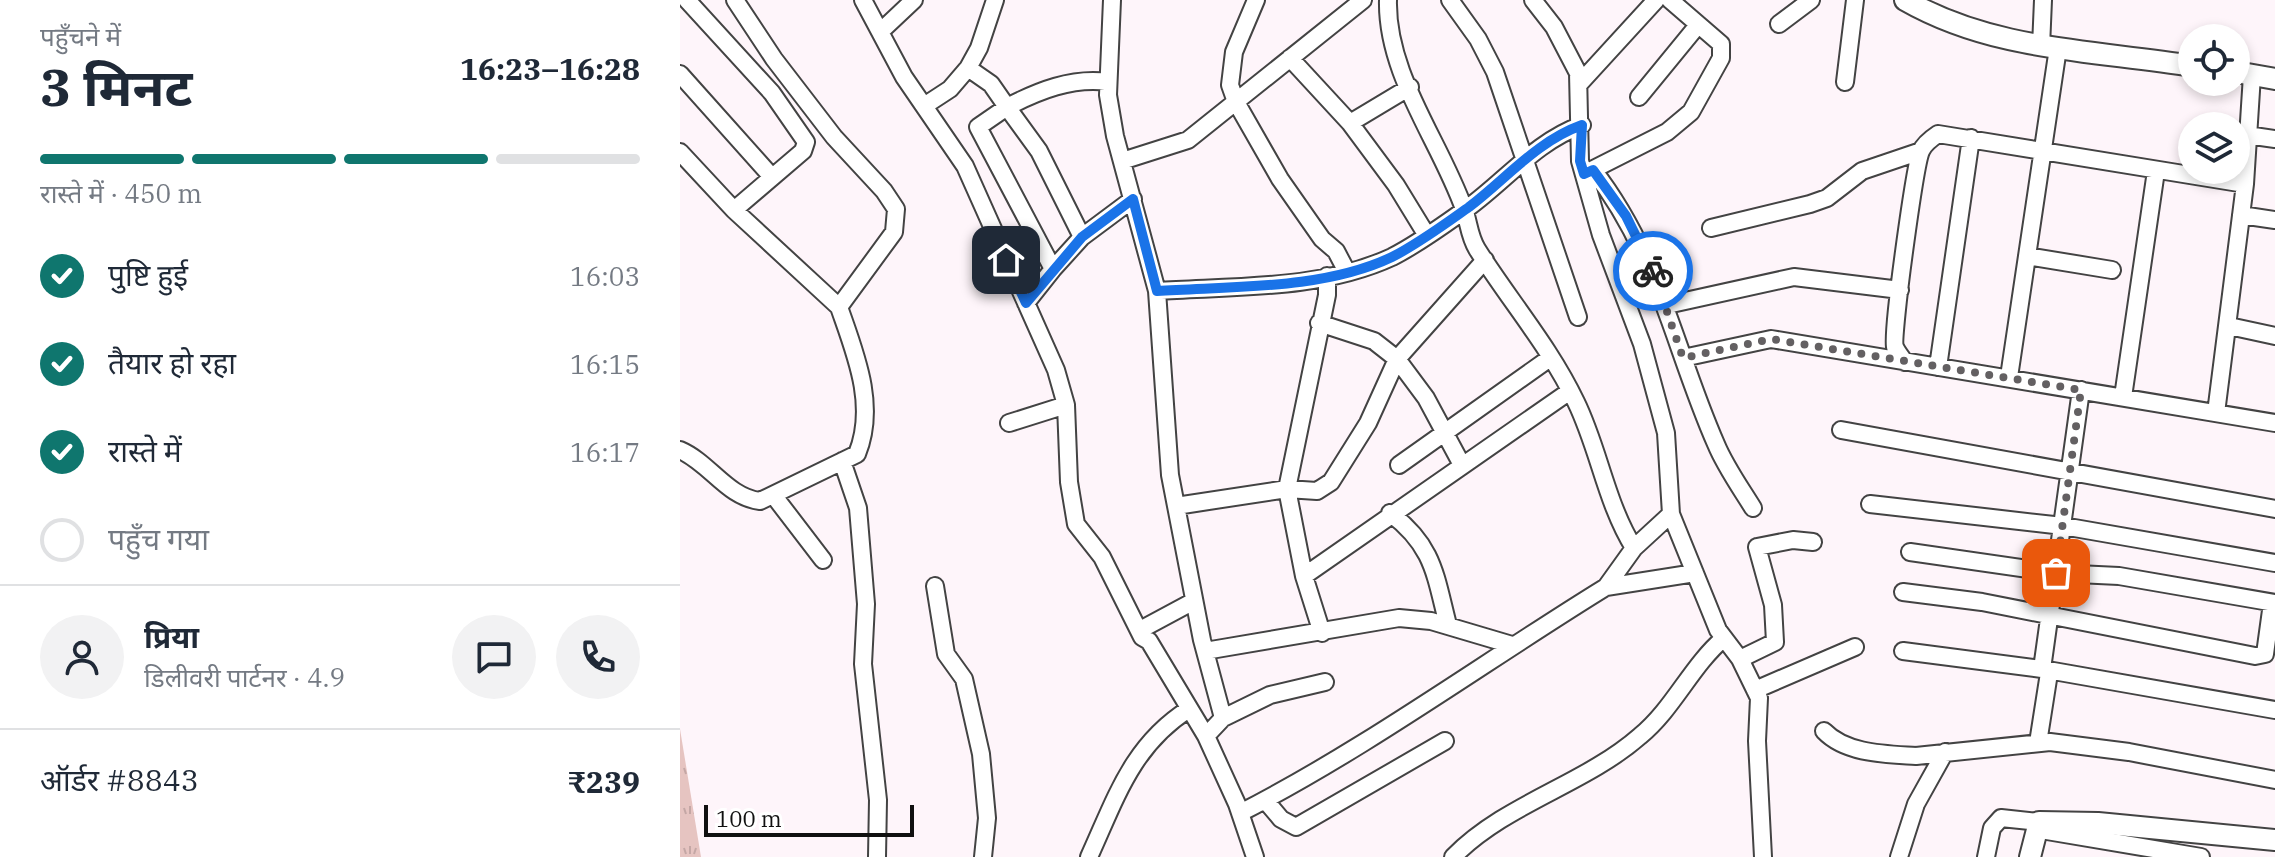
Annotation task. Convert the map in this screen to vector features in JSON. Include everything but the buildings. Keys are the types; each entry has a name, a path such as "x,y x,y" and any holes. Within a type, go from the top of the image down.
{"street":[{"path":"687,0 756,76 803,133 806,142 803,151 734,210"},
{"path":"735,0 774,59 834,137 884,191 896,209 894,232 839,307"},
{"path":"863,0 924,106 965,166 1056,370 1066,405 1069,482 1076,524 1102,557 1140,630 1206,736 1240,813 1255,857"},
{"path":"880,32 914,0"},
{"path":"924,106 950,89 968,68 979,48 995,0"},
{"path":"1112,0 1108,95 1122,161 1157,291 1161,387 1176,506 1205,651 1223,718"},
{"path":"1256,0 1234,52 1230,85 1236,102 1280,179 1322,239 1336,251 1346,270"},
{"path":"1122,161 1188,140 1363,0"},
{"path":"1388,0 1387,27 1464,209 1469,232 1570,391 1620,526 1634,548"},
{"path":"1450,0 1478,39 1495,72 1528,156 1578,317"},
{"path":"1533,0 1554,27 1580,83 1580,161 1615,199 1640,241 1667,305 1683,358 1717,447 1753,508"},
{"path":"1580,83 1656,0"},
{"path":"1588,172 1667,132 1691,112 1721,58 1721,44 1670,0"},
{"path":"1779,24 1811,0"},
{"path":"1845,82 1855,0"},
{"path":"1905,0 1942,21 2049,47 2178,64"},
{"path":"2009,377 2041,151 2049,47 2043,0"},
{"path":"1639,97 1698,25"},
{"path":"1290,58 1350,123 1396,185 1426,234"},
{"path":"756,76 774,59"},
{"path":"968,68 991,84 1039,151 1082,237"},
{"path":"680,74 772,177"},
{"path":"2250,75 2275,79"},
{"path":"1053,269 978,127 1037,91 1089,79 1108,82"},
{"path":"1350,123 1410,87"},
{"path":"1157,291 1310,281 1392,257 1464,209 1528,156 1563,132 1582,125"},
{"path":"1711,228 1827,198 1862,171 1921,151 1938,134 2178,174"},
{"path":"2250,135 2275,139"},
{"path":"1938,367 1971,138"},
{"path":"1905,362 1894,346 1921,151"},
{"path":"680,152 734,210 839,307 858,360 865,402 861,445 857,454 795,481 774,496 760,501 745,499 700,458 680,450"},
{"path":"2123,397 2156,171"},
{"path":"1588,172 1601,235 1642,344 1662,418 1671,514 1724,638 1740,659 1759,698 1757,741 1763,857"},
{"path":"2216,413 2245,184"},
{"path":"1026,303 1082,237 1133,199"},
{"path":"2241,215 2275,220"},
{"path":"2027,256 2112,270"},
{"path":"1176,506 1287,489 1317,491 1331,482 1368,423 1397,359 1485,260"},
{"path":"1322,633 1304,576 1287,489 1327,295 1327,276"},
{"path":"1667,305 1794,277 1900,290"},
{"path":"1319,323 1374,341 1397,359 1447,434 1462,465"},
{"path":"2229,326 2275,336"},
{"path":"1683,358 1771,339 2275,423"},
{"path":"1399,465 1447,434 1550,358"},
{"path":"2038,743 2048,617 2081,390"},
{"path":"1304,576 1390,513 1570,391"},
{"path":"1009,423 1066,405"},
{"path":"1841,430 2275,509"},
{"path":"842,461 858,508 866,604 863,664 878,800 877,857"},
{"path":"774,496 823,560"},
{"path":"1870,504 2063,526 2275,563"},
{"path":"1390,513 1414,531 1432,559 1448,625"},
{"path":"1240,813 1387,728 1606,587 1634,548 1671,514"},
{"path":"1740,659 1775,642 1773,605 1757,547 1793,540 1813,542"},
{"path":"1903,592 1982,602 2255,656 2270,653 2274,603 2119,576 2056,573 1910,552"},
{"path":"1606,587 1695,573"},
{"path":"935,586 946,654 964,679 981,754 987,818 983,857"},
{"path":"1140,630 1194,601"},
{"path":"1205,651 1399,618 1448,625 1512,645"},
{"path":"1453,857 1504,818 1594,769 1641,736 1705,654 1724,638"},
{"path":"1755,690 1855,647"},
{"path":"1903,651 2046,671 2275,710"},
{"path":"1206,736 1223,718 1270,695 1325,682"},
{"path":"1089,857 1142,749 1165,724 1189,709"},
{"path":"1824,731 1832,740 1849,748 1916,756 2038,743 2129,752 2275,780"},
{"path":"1265,800 1281,819 1296,827 1445,741"},
{"path":"1899,857 1916,804 1945,752"},
{"path":"1986,857 1992,828 2001,818 2201,857"},
{"path":"2037,826 2098,823 2275,840"},
{"path":"2030,857 2037,826"}],"green space":[{"path":"680,729 701,857 680,857"}],"way so far":[{"path":"1653,271 1683,358 1771,339 2081,390 2056,573"}],"route":[{"path":"1006,260 1026,303 1082,237 1133,199 1157,291 1310,281 1392,257 1470,206 1534,151 1563,132 1582,125 1580,161 1584,174 1593,170 1615,199 1640,241 1653,271"}]}
